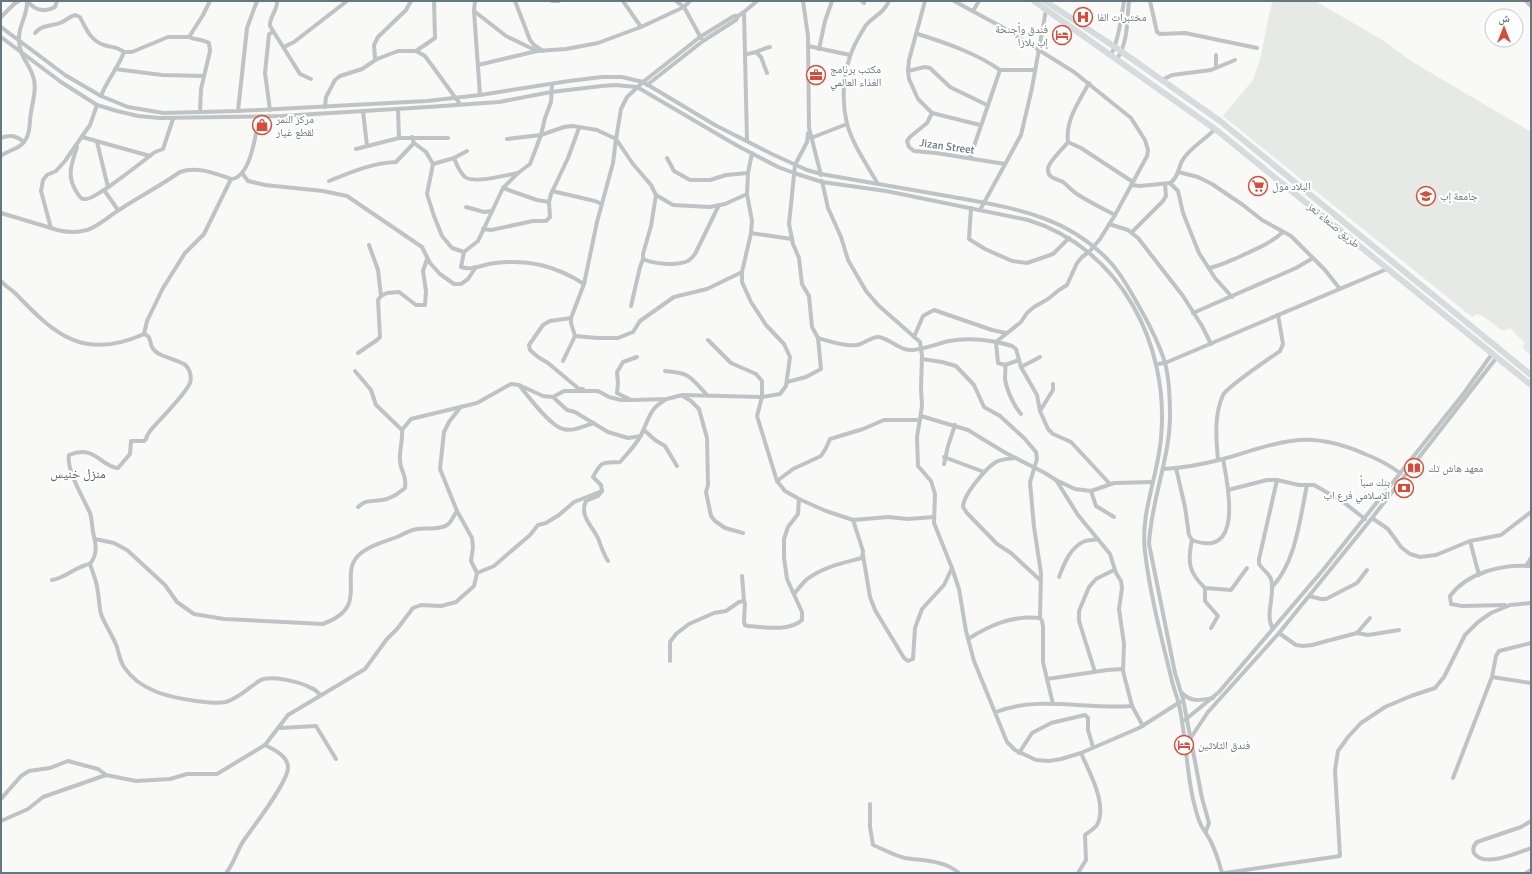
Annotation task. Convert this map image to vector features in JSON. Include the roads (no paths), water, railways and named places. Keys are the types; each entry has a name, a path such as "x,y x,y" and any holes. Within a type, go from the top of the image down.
{"highway":[{"name":"طريق صنعاء تعز","path":"1034,1 1215,128 1531,385"},
{"name":"طريق صنعاء تعز","path":"1045,1 1115,47 1220,121 1518,366 1531,375"},
{"path":"1513,371 1518,366"}],"street":[{"path":"1,17 19,1"},
{"path":"27,1 33,8 40,10 51,10 55,7 57,1"},
{"path":"1,156 4,153 16,149 24,142 31,126 34,78 22,57 18,40 27,1"},
{"path":"189,37 210,1"},
{"path":"238,111 247,28 257,1"},
{"path":"277,1 277,6 270,26 300,74 312,79"},
{"path":"284,47 294,42 343,3 348,1"},
{"path":"377,59 374,52 374,45 378,37 406,10 411,1"},
{"path":"416,51 435,38 434,1"},
{"path":"475,1 474,11 480,95"},
{"path":"515,1 530,40 534,45 543,51"},
{"path":"552,1 559,1"},
{"path":"623,1 640,27"},
{"path":"676,1 684,7 701,39"},
{"path":"478,65 537,51 598,43 640,27 684,7 690,1"},
{"path":"786,382 806,377 821,369 818,338 812,327 809,296 802,284 799,258 792,239 789,224 795,165 807,142 809,128 808,36 803,1"},
{"path":"819,49 825,21 832,1"},
{"path":"878,184 855,144 847,124 844,86 853,47 867,24 885,10 889,1"},
{"path":"926,1 918,34 909,60 909,79 918,99 932,113 980,125"},
{"path":"954,1 1039,49 1089,83 1131,118 1145,140 1148,150 1147,156 1115,215 1093,247 1077,263 1072,278 1067,285 1034,307 1027,313 1021,322 996,342"},
{"path":"973,11 979,1"},
{"path":"1111,54 1115,47 1119,31 1124,1"},
{"path":"1117,59 1122,52 1127,28 1129,1"},
{"path":"1150,1 1157,32 1160,34 1185,33 1257,48"},
{"path":"1526,1 1531,6"},
{"path":"563,361 575,336 571,324 571,318 584,284 613,162 621,109 627,97 637,87 645,84 701,39 734,16 738,16 744,12 753,2"},
{"path":"980,210 1021,135 1046,10"},
{"path":"474,11 506,36 537,51"},
{"path":"744,12 747,141"},
{"path":"35,33 37,30 46,26 61,23 75,15 80,17 88,34 99,43 117,47 124,52 132,52 168,38 189,37 205,40 209,43 210,51 201,89 200,112"},
{"path":"1,27 65,75 101,96 128,107 156,112 270,110 427,100 480,95 602,78 622,77 645,84 698,115 747,141 795,165 821,174 1028,212 1062,225 1110,261 1122,276 1149,326 1165,363 1170,418 1163,469 1150,524 1149,544 1175,673 1183,699 1185,744 1193,799 1200,824 1206,831 1224,873 1256,871 1340,856 1334,770 1338,750 1361,723 1385,707 1435,688 1448,670 1465,635 1478,622 1491,613 1510,605"},
{"path":"270,110 265,73 269,34 273,32"},
{"path":"918,34 943,42 990,63 1000,70 1035,70"},
{"path":"1,37 61,82 97,105 117,112 138,116 173,119 282,116 398,109 499,102 551,92 615,85 637,87 752,153 778,167 794,173 822,182 886,191 1042,224 1069,238 1089,252 1104,266 1122,289 1135,309 1147,333 1157,364 1163,416 1161,439 1144,523 1145,552 1162,644 1172,683 1190,738 1202,798 1209,822 1206,831"},
{"path":"808,46 850,55"},
{"path":"745,54 757,53 770,48"},
{"path":"325,107 326,97 335,80 340,76 362,70 377,59 398,51 416,51 426,56 460,104"},
{"path":"101,96 106,83 124,52"},
{"path":"757,53 761,57 767,73"},
{"path":"1216,55 1216,67"},
{"path":"1162,80 1172,75 1211,70 1235,60"},
{"path":"908,71 925,67 930,68 950,87 988,105"},
{"path":"115,69 162,75 204,76"},
{"path":"970,158 1000,70"},
{"path":"1068,142 1066,134 1068,123 1089,83"},
{"path":"552,84 552,102 545,118 541,135 530,164 518,173 503,188 478,242 464,252 461,267 471,268 494,263 522,262 549,266 566,273 584,284"},
{"path":"51,228 41,191 43,180 60,166 80,140 90,125 97,105"},
{"path":"282,109 282,116"},
{"path":"398,109 399,138"},
{"path":"363,111 368,146"},
{"name":"Jizan Street","path":"932,113 927,123 907,141 909,146 914,151 1005,164"},
{"path":"1,213 66,232 88,230 101,223 118,210 185,170 209,171 231,179 236,179 249,162 260,116"},
{"path":"80,140 70,169 70,177 74,188 84,200 89,199 106,188 150,156 163,150 173,119"},
{"path":"811,138 847,124"},
{"path":"507,139 541,135 564,127 572,126 597,130 616,139 633,164 651,185 656,195 673,205 710,207 747,194"},
{"path":"483,229 491,230 532,221 546,221 550,217 549,202 552,191 568,158 580,128"},
{"path":"809,128 828,208 841,237 848,260 866,291 878,305 920,342 922,348 922,406 917,437 918,466 931,481 936,494 934,523 959,589 968,639 974,661 1007,742 1019,753 1036,760 1049,761 1081,752 1143,726 1179,704 1183,699"},
{"path":"1068,142 1081,148 1132,183 1165,184 1174,180 1182,161 1188,152 1206,138 1215,128"},
{"path":"1,138 9,135 15,136 24,142"},
{"path":"356,149 399,138 448,138"},
{"path":"412,138 414,143 426,152 433,164 427,194 442,236 452,248 464,252"},
{"path":"80,140 97,142 150,156"},
{"path":"97,142 106,188 118,210"},
{"path":"1068,142 1050,163 1047,168 1048,173 1052,178 1063,182 1075,193 1089,202 1115,215"},
{"path":"329,181 383,162 396,162 414,143"},
{"path":"433,164 454,158 467,151"},
{"path":"608,560 593,529 588,523 584,510 586,501 598,496 602,491 601,485 593,477 600,464 604,462 620,462 641,436 651,412 657,404 667,399 682,395 762,397 780,394 786,386 790,357 784,344 766,325 751,302 742,282 742,272 752,232 752,221 747,194 748,173 752,153"},
{"path":"454,158 458,169 466,177 474,180 518,173"},
{"path":"668,158 674,171 690,180 710,180 726,175 748,173"},
{"path":"1178,172 1198,177 1212,184 1262,220 1291,236 1325,270 1340,289"},
{"path":"242,173 248,181 265,186 323,190 347,196 422,247 427,259 440,274 454,284 462,284 468,279 476,267"},
{"path":"144,334 147,321 163,288 185,253 204,234 231,179"},
{"path":"1170,183 1178,191 1183,214 1199,253 1215,278 1232,297"},
{"path":"1132,232 1163,201 1166,196 1165,184"},
{"path":"503,188 537,200 549,202"},
{"path":"552,191 602,204"},
{"path":"631,306 651,226 656,195"},
{"path":"643,259 650,262 667,264 689,260 695,254 719,205"},
{"path":"466,207 484,212 492,212"},
{"path":"971,208 969,239 985,249 1012,260 1027,263 1053,254 1069,238"},
{"path":"1109,224 1132,232 1161,266 1193,313 1211,344"},
{"path":"752,232 792,239"},
{"path":"1209,268 1224,264 1258,249 1271,242 1283,232"},
{"path":"358,353 380,337 378,300 380,296 378,270 369,245"},
{"path":"1193,313 1296,268 1313,258"},
{"path":"380,296 392,292 399,292 416,305 425,305 426,291 423,272 427,259"},
{"path":"1157,364 1165,363 1211,344 1387,269"},
{"path":"575,336 618,338 633,332 640,321 674,297 707,289 742,272"},
{"path":"1,281 36,316 64,337 77,342 106,346 117,344 144,334"},
{"path":"914,337 923,316 934,310 992,330 1006,333"},
{"path":"1218,460 1215,432 1219,407 1224,394 1280,351 1283,344 1279,328 1278,315"},
{"path":"571,318 550,321 543,325 532,338 529,345 530,350 579,389 591,391"},
{"path":"52,580 66,575 83,565 90,564 95,558 95,539 90,515 69,465 69,455 77,452 86,452 96,456 113,467 118,468 130,454 131,441 144,441 150,431 190,383 191,375 186,365 171,357 161,356 152,347 148,336 144,334"},
{"path":"818,338 856,345 877,337 886,339 903,349 912,350 951,341 982,340 1012,346 1016,349 1021,367 1037,395 1040,412 1048,429 1053,434 1071,442 1110,484"},
{"path":"708,340 731,363 756,374 762,381 762,397 759,405 758,416 777,481 786,491 799,499 826,511 853,520 888,517 908,519 934,517"},
{"path":"996,342 998,363 1005,366 1019,360"},
{"path":"1184,721 1213,698 1273,630 1365,519 1400,473 1495,356"},
{"path":"1185,744 1208,712 1279,633 1372,518 1495,356"},
{"path":"633,400 617,393 617,372 623,362 637,357"},
{"path":"1021,367 1040,357"},
{"path":"922,359 956,366 974,385 984,407 1000,416 1024,438 1036,452 1037,459 1030,482 1034,527 1041,573 1040,618 1043,626 1043,662 1053,704"},
{"path":"1005,366 1005,379 1021,414"},
{"path":"356,371 371,390 376,405 402,430"},
{"path":"664,371 678,372 689,376 707,395"},
{"path":"358,508 364,502 381,501 394,497 405,488 406,479 400,460 402,449 402,430 411,419 459,409 477,403 511,384 519,384 543,396 553,397 564,391 598,391 609,397 621,400 667,399"},
{"path":"519,384 538,409 562,430 576,429 594,423"},
{"path":"1040,412 1053,390 1053,384"},
{"path":"682,395 699,409 707,438 708,477 706,492 712,516 715,521 725,528 743,533"},
{"path":"553,397 567,410 575,412 602,429 628,438 641,436"},
{"path":"1,799 29,770 50,768 68,760 98,769 106,775 136,781 170,779 187,774 217,774 265,745 280,728 288,715 365,669 387,639 397,629 413,608 421,605 441,606 456,602 474,586 477,573 471,561 473,547 472,538 457,511 440,469 444,432 449,422 459,409"},
{"path":"777,481 793,469 821,456 830,439 863,429 884,420 920,418 955,425 968,430 1014,458 1075,489 1091,491 1110,484 1122,482 1153,482"},
{"path":"944,464 944,457 955,425"},
{"path":"644,430 655,440 665,446 677,466"},
{"path":"1163,469 1223,459 1238,453 1291,441 1323,441 1339,444 1358,451 1390,466 1400,473"},
{"path":"944,457 984,472"},
{"path":"1014,458 1004,459 997,462 984,472 964,501 963,507 997,544 1011,553 1040,580"},
{"path":"1176,468 1185,507 1189,535 1192,540 1210,544 1217,542 1221,538 1229,519 1230,508 1223,459"},
{"path":"1056,480 1078,515 1110,554 1113,561 1114,570 1121,581 1122,588 1119,609 1124,644 1123,669 1132,706 1143,726"},
{"path":"1228,490 1267,480 1314,485 1342,501 1365,519"},
{"path":"1273,630 1269,615 1272,587 1269,575 1259,564 1259,559 1277,480"},
{"path":"1272,587 1279,580 1285,569 1296,539 1307,485"},
{"path":"477,573 494,566 530,535 538,526 546,523 574,502 602,491"},
{"path":"1091,491 1096,506 1114,517"},
{"path":"742,576 745,603 745,625 769,628 789,627 802,620 803,614 787,579 784,558 784,539 788,527 798,514 799,499"},
{"path":"95,539 114,544 127,550 165,585 177,602 194,614 224,619 323,624 335,620 348,607 352,597 351,568 353,562 360,554 374,544 412,530 438,528 448,525 457,511"},
{"path":"1372,518 1388,529 1401,547 1410,554 1420,557 1436,554 1470,541 1501,535 1531,512"},
{"path":"853,520 863,551 870,597 904,658 908,661 913,659 915,628 922,609 944,585 952,568"},
{"path":"1059,578 1065,561 1072,552 1085,541 1098,539"},
{"path":"1192,540 1189,555 1193,574 1205,588 1205,601 1218,616 1211,628"},
{"path":"1470,541 1479,575"},
{"path":"794,594 805,581 816,573 833,566 862,558 863,555"},
{"path":"1526,566 1531,558"},
{"path":"90,564 97,585 101,614 112,635 121,662 135,679 145,687 158,693 179,699 210,703 223,702 233,699 260,680 266,678 276,678 302,684 312,688 321,695"},
{"path":"1531,566 1520,565 1491,570 1456,588 1450,596 1451,604 1462,606 1531,603"},
{"path":"1205,588 1230,590 1247,568"},
{"path":"1095,672 1079,621 1079,611 1089,587 1096,579 1114,570"},
{"path":"1309,596 1322,599 1330,597 1357,583 1367,570"},
{"path":"670,661 670,642 676,634 689,624 714,613 726,611 739,602 744,601"},
{"path":"968,639 999,622 1015,618 1040,618"},
{"path":"1357,633 1370,618"},
{"path":"1279,633 1296,646 1312,646 1357,633 1368,636 1400,630"},
{"path":"1453,778 1492,677 1496,656 1499,651 1531,643"},
{"path":"1047,679 1123,669"},
{"path":"1492,677 1531,683"},
{"path":"1181,692 1192,700 1213,698"},
{"path":"996,712 1012,707 1053,704 1120,707 1132,706"},
{"path":"1019,753 1032,733 1051,723 1084,715 1088,718 1088,730 1093,747"},
{"path":"280,728 316,726 336,759"},
{"path":"226,873 243,842 268,807 286,775 288,768 286,760 279,752 265,745"},
{"path":"1078,873 1086,860 1085,835 1097,825 1101,810 1099,798 1081,752"},
{"path":"1,821 28,809 43,797 106,775"},
{"path":"870,804 870,827 873,845 904,858 936,861 955,869 959,873"},
{"path":"1531,821 1521,827 1477,842 1473,845 1473,850 1480,859 1486,860 1517,854 1531,848"},
{"path":"1526,873 1531,870"}],"place":[{"name":"مختبرات الفا","path":"1083,17"},
{"name":"فندق وأجنحة إب بلازا","path":"1062,35"},
{"name":"مكتب برنامج الغذاء العالمي","path":"816,75"},
{"name":"مركز النمر لقطع غيار","path":"262,125"},
{"name":"البلاد مول","path":"1258,186"},
{"name":"جامعة إب","path":"1426,196"},
{"name":"معهد هاش تك","path":"1414,468"},
{"name":"بنك سبأ الإسلامي فرع اب","path":"1404,488"},
{"name":"فندق الثلاثين","path":"1184,745"}],"district":[{"name":"منزل خنيس","path":"78,473"}]}
